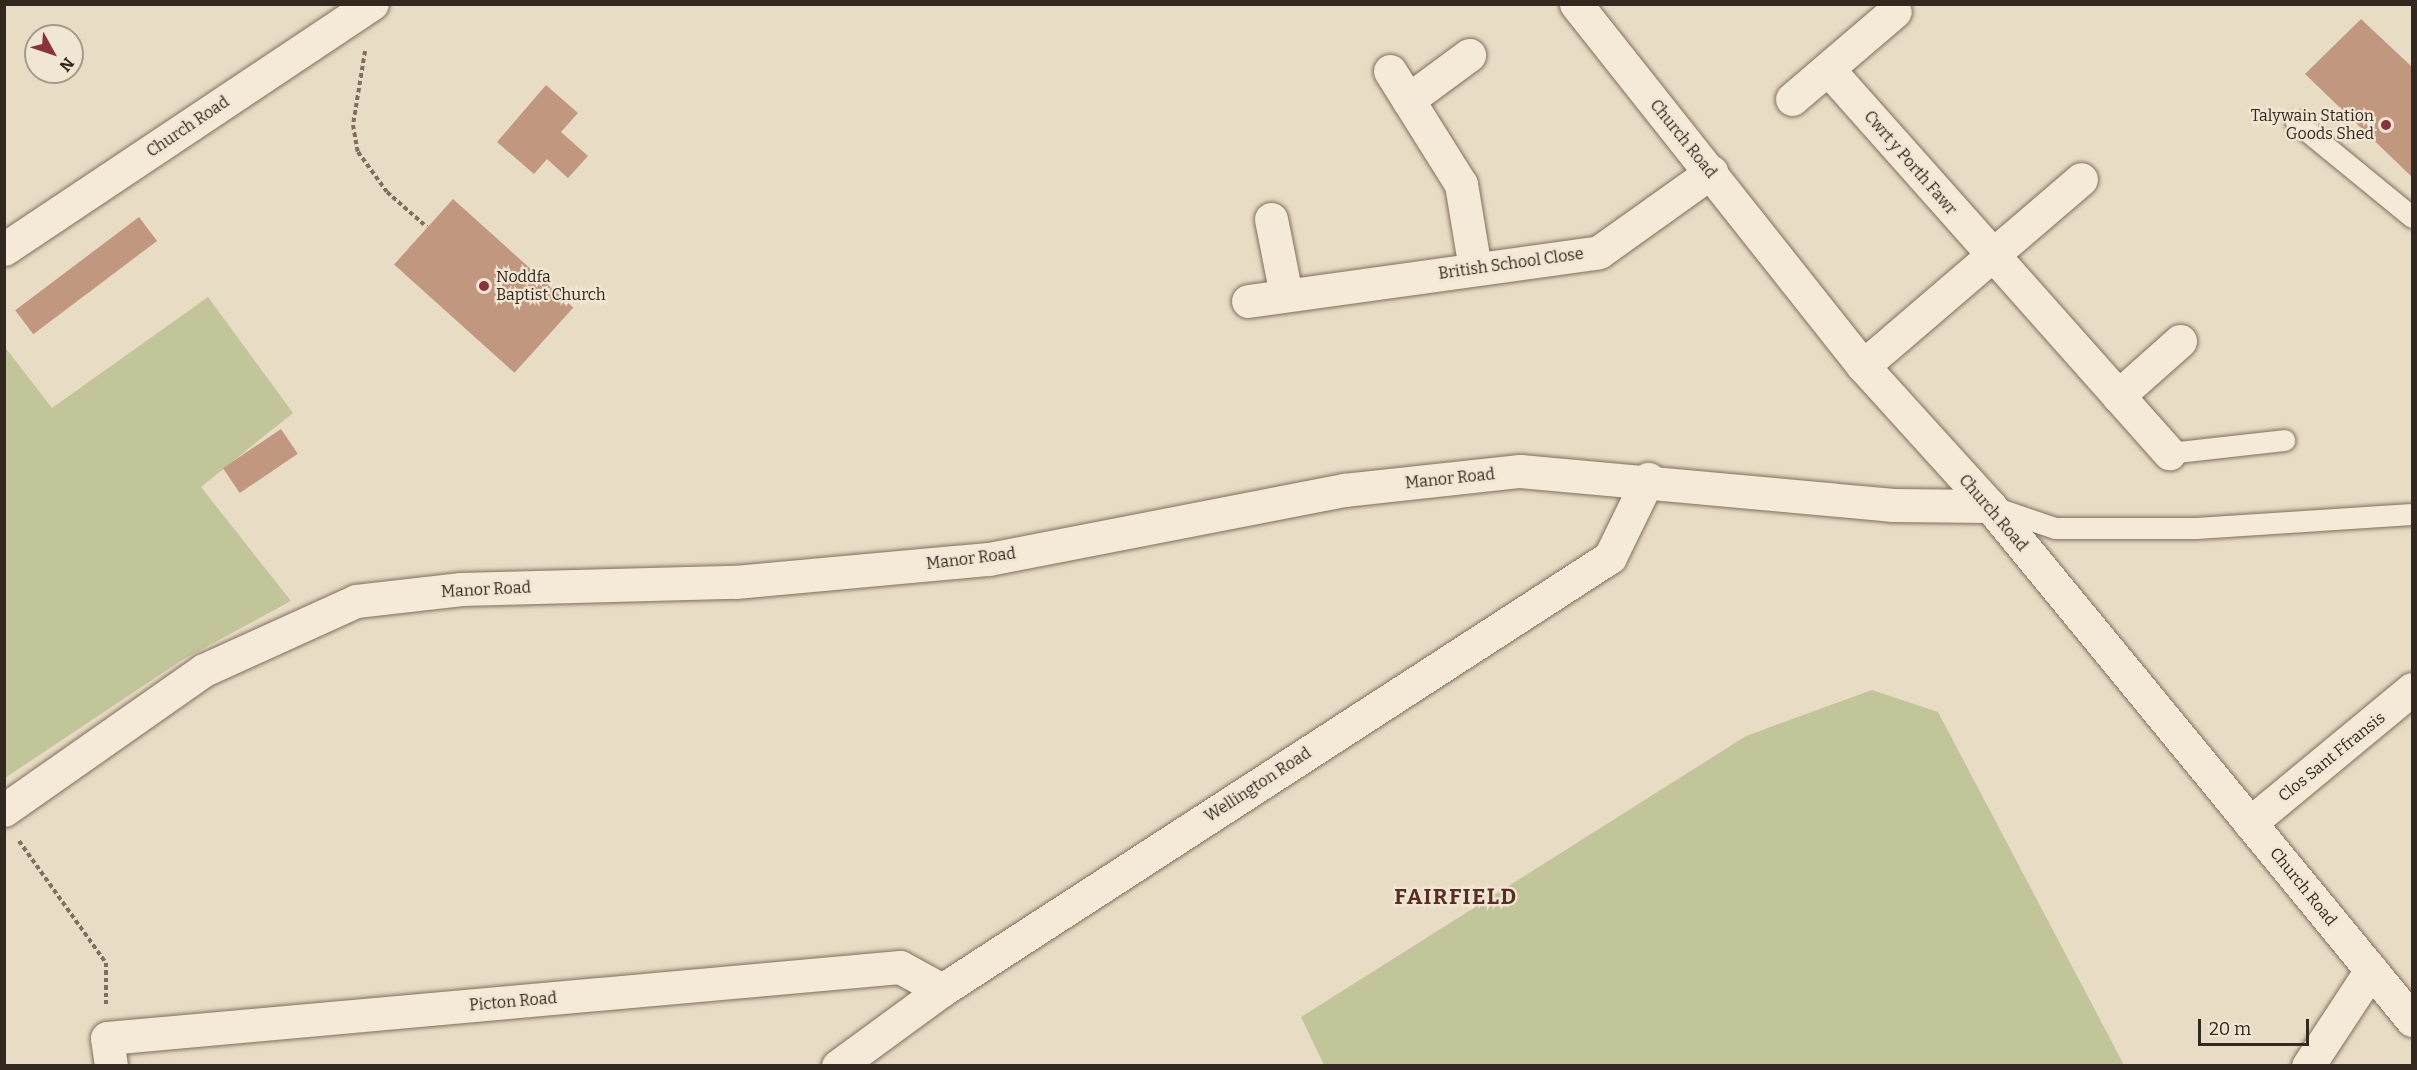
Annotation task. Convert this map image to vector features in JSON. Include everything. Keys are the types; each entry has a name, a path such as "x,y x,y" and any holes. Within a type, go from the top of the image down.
{"street":[{"name":"Church Road","path":"1576,4 1863,366 1990,506 2412,1020"},
{"name":"Church Road","path":"4,249 362,11"},
{"path":"1792,99 1895,11"},
{"path":"1408,99 1469,55"},
{"name":"Cwrt y Porth Fawr","path":"1828,69 2169,453"},
{"path":"1390,71 1461,184 1474,269"},
{"name":"British School Close","path":"1248,301 1599,252 1711,172"},
{"path":"1863,366 2081,179"},
{"path":"1271,219 1286,294"},
{"path":"2118,396 2180,342"},
{"name":"Manor Road","path":"8,820 204,670 356,601 461,589 735,582 989,559 1344,490 1520,471 1648,479 1893,506 1990,506"},
{"name":"Wellington Road","path":"838,1065 942,990 1610,557 1648,479"},
{"name":"Clos Sant Ffransis","path":"2250,823 2412,689"},
{"name":"Picton Road","path":"109,1052 900,967 942,990"},
{"path":"2308,1065 2371,970"}],"lane":[{"path":"2296,122 2412,217"},
{"path":"2169,453 2284,440"},
{"path":"1990,506 2055,528 2196,528 2412,514"}],"path":[{"path":"362,11 365,40 353,125 358,152 381,185 427,227"},
{"path":"8,820 106,963 109,1052"}],"green space":[{"path":"208,297 293,413 201,487 291,601 182,660 5,778 4,346 52,408"},
{"path":"1872,690 1938,712 2124,1065 1324,1065 1301,1017 1746,736"}],"building":[{"name":"Talywain Station Goods Shed","path":"2361,19 2412,67 2412,177 2305,74"},
{"path":"546,85 578,113 561,132 588,156 568,178 547,159 534,174 497,142"},
{"name":"Noddfa Baptist Church","path":"453,199 573,307 515,373 394,264"},
{"path":"139,217 157,241 33,334 15,310"},
{"path":"281,429 298,454 240,493 223,468"}],"place":[{"name":"Talywain Station Goods Shed","path":"2386,125"},
{"name":"Noddfa Baptist Church","path":"484,286"}],"district":[{"name":"FAIRFIELD","path":"1456,897"}]}
